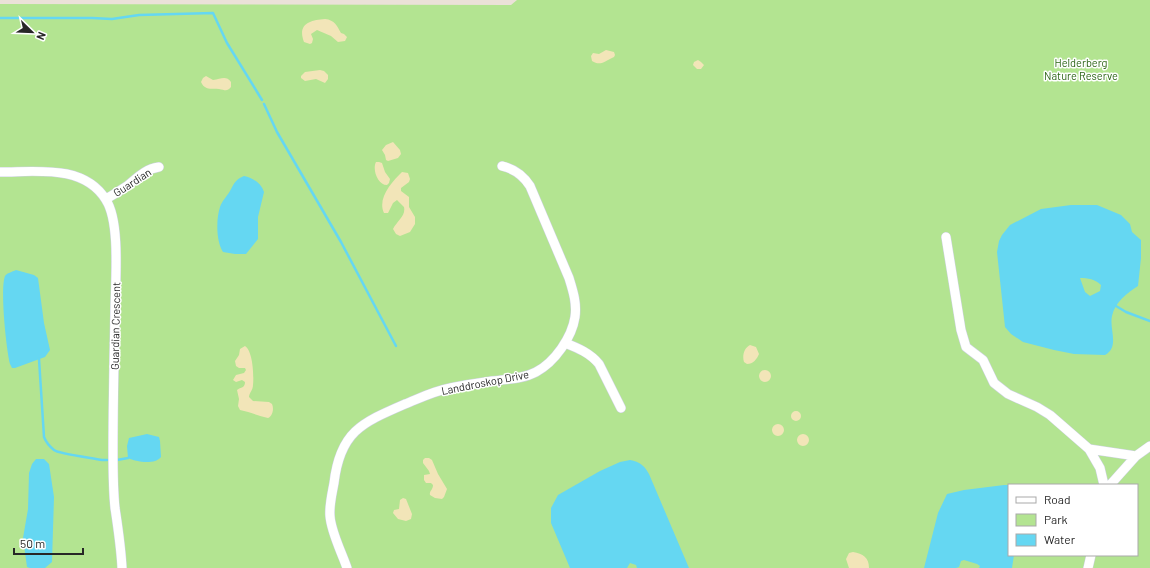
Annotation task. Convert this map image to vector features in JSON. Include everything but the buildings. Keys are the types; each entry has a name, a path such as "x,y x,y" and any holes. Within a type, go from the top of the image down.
{"street":[{"name":"Landdroskop Drive","path":"347,568 330,517 338,458 346,443 357,429 364,423 382,414 430,393 450,388 521,377 536,372 548,364 556,355 565,342 575,318 574,291 570,278 527,182 519,172 502,166"},
{"name":"Guardian","path":"106,199 146,171 152,168 160,168"},
{"name":"Guardian Crescent","path":"0,172 63,172 74,175 98,189 106,199 114,219 116,241 113,450 115,506 120,534 122,568"},
{"path":"946,237 961,330 966,347 983,360 994,383 1008,394 1037,407 1050,415 1089,449 1100,468 1104,484"},
{"path":"565,342 580,348 600,364 621,408"},
{"path":"1111,484 1136,456 1150,446"},
{"path":"1089,449 1136,456"},
{"path":"1088,568 1091,556"}],"green space":[{"name":"Helderberg Nature Reserve","path":"517,0 1150,0 1150,568 0,568 0,4 511,5"}],"sand":[{"path":"325,19 335,24 341,33 347,37 345,41 338,42 331,36 317,30 311,34 313,39 312,43 310,44 304,42 302,31 306,24 314,20"},
{"path":"606,50 614,52 614,57 601,63 595,63 592,61 591,56 593,53 599,54"},
{"path":"698,60 704,65 701,69 697,69 693,65 694,62"},
{"path":"320,70 324,71 328,75 328,79 325,83 316,79 305,81 301,78 305,72"},
{"path":"206,76 213,80 223,78 227,79 231,82 231,87 228,90 207,88 201,82"},
{"path":"393,142 400,150 401,154 398,158 388,161 386,160 382,150 386,145"},
{"path":"376,162 382,163 385,172 390,179 387,185 381,183 375,173"},
{"path":"402,172 408,173 410,179 409,182 401,188 401,191 409,197 409,207 415,217 415,224 410,232 400,236 396,234 393,229 404,213 404,207 397,200 393,203 388,213 384,213 382,202 387,191"},
{"path":"750,345 756,347 759,354 754,361 747,364 743,360 743,355 746,348"},
{"path":"245,346 250,353 253,370 253,387 249,397 253,401 269,402 272,404 273,412 268,418 240,410 238,406 239,399 237,390 244,386 245,382 242,380 236,382 233,380 236,375 244,373 246,370 245,368 239,368 236,366 235,361 239,355 240,349"},
{"path":"763,370 767,370 771,376 767,382 763,382 759,378 759,374"},
{"path":"794,411 798,411 800,412 800,420 794,421 791,418 791,414"},
{"path":"778,424 782,426 784,430 782,434 778,436 774,434 772,430 774,426"},
{"path":"801,434 805,434 809,440 805,446 801,446 797,442 797,438"},
{"path":"425,458 432,460 447,489 442,499 435,498 430,495 433,485 431,483 426,483 424,480 424,475 430,474 423,463"},
{"path":"403,498 406,499 412,514 411,519 406,521 398,519 393,513 394,510 399,509 400,500"},
{"path":"853,552 860,554 867,559 869,568 849,568 846,559 849,553"}],"water":[{"path":"244,176 256,181 264,192 258,217 258,239 246,254 223,252 219,242 217,230 220,207 239,178"},
{"path":"1071,205 1097,205 1121,215 1130,224 1132,232 1141,240 1138,286 1122,298 1116,306 1111,321 1113,343 1109,352 1105,355 1074,354 1023,342 1011,334 1005,327 997,252 999,241 1010,225 1041,209","holes":["1080,278 1096,281 1101,285 1100,291 1090,296 1085,292"]},
{"path":"16,270 34,275 38,278 44,323 50,350 45,357 12,368 7,345 3,293 5,276"},
{"path":"147,434 159,437 161,457 158,460 150,462 140,462 128,458 127,446 129,438"},
{"path":"36,459 44,459 49,464 54,497 52,562 45,568 27,567 23,538 28,509 29,473 32,464"},
{"path":"630,460 641,464 649,474 689,568 637,568 636,565 630,563 627,568 570,568 551,523 551,508 558,495 600,471 620,462"},
{"path":"1008,485 1008,556 1014,556 1012,568 979,568 980,566 977,564 964,560 961,561 959,567 956,568 924,568 938,513 947,494 964,490"}],"waterway":[{"path":"0,18 112,19 139,15 213,13 227,43 262,100"},
{"path":"264,104 277,132 341,242 396,346"},
{"path":"1116,306 1126,312 1150,321"},
{"path":"39,359 44,437 47,442 54,450 62,453 107,460"},
{"path":"117,460 128,458"}]}
